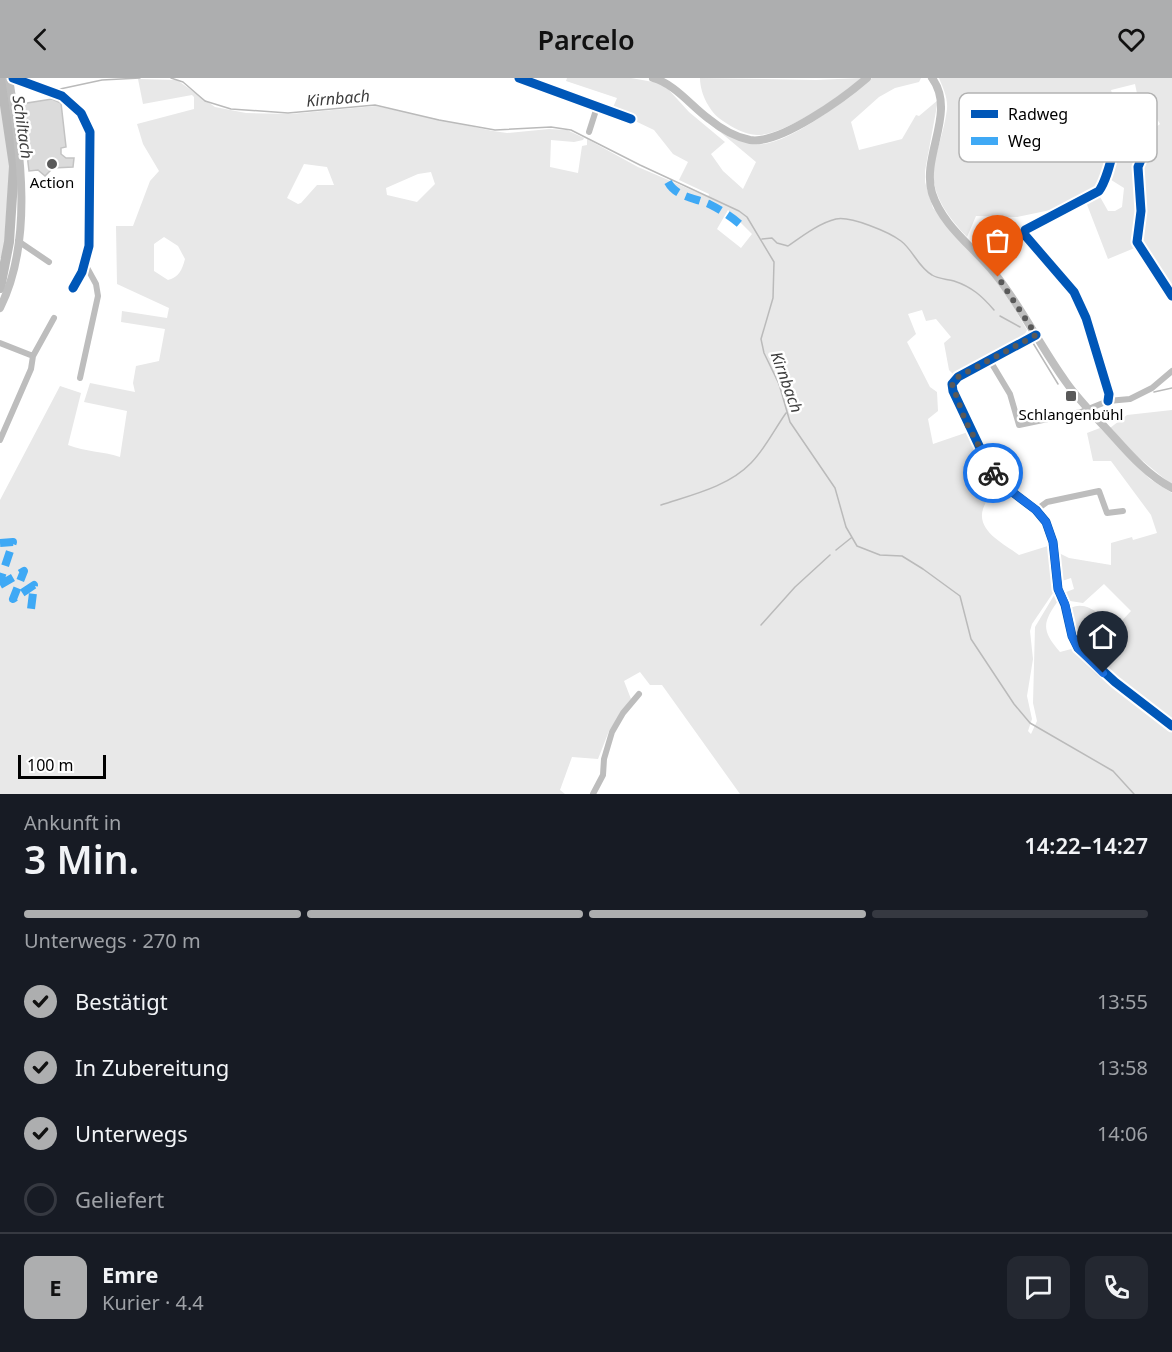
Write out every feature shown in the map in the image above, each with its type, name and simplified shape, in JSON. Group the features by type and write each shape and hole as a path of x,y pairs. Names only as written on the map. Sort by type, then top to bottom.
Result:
{"main road":[{"path":"0,308 14,273 18,241 21,173 11,78"},
{"path":"653,78 671,87 710,120 733,134 751,140 772,138 806,120 841,99 867,78"},
{"path":"932,78 937,84 941,100 940,117 930,160 929,179 932,195 949,224 998,277 1067,384 1134,459 1172,488"}],"street":[{"path":"11,78 62,96 74,105 90,132 90,234 85,264 73,288"},
{"path":"519,78 631,119"},
{"path":"589,132 597,107"},
{"path":"1108,401 1109,394 1086,318 1074,292 1024,234 1025,230 1041,219 1099,191 1111,162"},
{"path":"1140,162 1138,167 1141,211 1137,242 1172,296"},
{"path":"18,241 49,262"},
{"path":"80,378 98,296 96,285 85,264"},
{"path":"0,440 31,369 33,357 54,318"},
{"path":"1036,335 958,377 952,384 953,391 991,471 1011,491 1036,510 1051,532 1058,589 1065,604 1072,636 1078,648 1107,676 1172,726"},
{"path":"0,343 33,357"},
{"path":"989,359 1010,394 1019,425 1108,401 1130,399 1152,388 1172,371"},
{"path":"1036,510 1047,502 1099,491 1107,513 1123,511"},
{"path":"593,794 603,775 604,759 612,732 623,713 639,694"}],"shaded area":[{"path":"567,78 631,78 659,83 725,142 711,154 723,171 743,189 756,162 713,126 751,143 769,143 784,138 817,120 872,78 921,78 919,82 895,88 879,97 851,122 859,150 902,139 916,115 919,116 938,100 925,171 925,182 933,208 1000,284 1027,330 1006,348 953,374 949,370 944,343 951,337 936,319 926,321 922,310 908,314 916,334 907,342 930,387 937,392 938,411 928,419 933,444 968,432 987,471 998,484 983,509 982,517 988,530 1019,555 1051,545 1055,590 1032,624 1030,631 1033,659 1027,696 1032,719 1028,731 1031,734 1037,721 1033,703 1035,627 1056,592 1060,598 1050,613 1046,625 1049,637 1060,652 1075,648 1114,685 1172,727 1172,794 740,794 662,685 650,685 640,672 624,681 631,699 609,731 598,759 572,757 560,790 565,794 0,794 0,500 60,386 81,393 68,445 120,457 127,411 84,402 90,383 135,392 133,383 136,366 159,361 165,329 121,322 122,311 167,318 169,308 117,284 116,226 133,226 150,181 159,171 143,144 137,124 194,109 194,97 192,95 143,104 138,79 177,80 215,107 246,113 291,114 376,106 507,133 549,129 567,130 584,138 574,142 551,140 550,167 578,173 582,146 587,145 587,139 638,167 708,197 709,194 679,180 688,162 673,154 654,130 612,110 617,98 566,81","holes":["304,164 327,167 334,185 317,185 298,204 287,198","431,172 435,184 417,202 387,195 386,188 418,174","728,210 752,234 741,248 717,229","164,237 178,246 185,259 181,270 175,277 168,280 154,271 154,244"]},
{"path":"700,78 816,80 861,78 812,114 782,129 757,135 735,128 714,113 704,97"},
{"path":"939,78 1172,78 1172,292 1140,246 1139,174 1143,162 1157,162 1157,126 1160,124 1157,119 1157,93 1137,93 1135,84 1111,90 1112,93 959,93 959,162 1108,162 1100,188 1065,207 1017,217 976,216 967,237 940,202 934,181 933,170 947,109 946,97"},
{"path":"0,93 10,162 3,259 0,258"},
{"path":"1113,162 1139,162 1136,169 1139,209 1137,247 1108,259 1086,202 1099,195 1108,211 1115,211 1122,207 1124,188 1108,178"},
{"path":"1172,410 1172,485 1138,457 1110,428 1127,415"},
{"path":"1100,428 1150,479 1172,493 1172,724 1107,674 1079,643 1071,627 1069,609 1076,606 1094,610 1116,627 1131,611 1104,584 1083,603 1070,601 1061,594 1074,589 1071,578 1059,582 1057,552 1069,558 1111,565 1111,543 1157,533 1151,515 1111,461 1093,461 1087,433"}],"building":[{"path":"52,99 61,103 66,147 61,148 61,154 66,158 74,158 73,167 53,168 45,176 38,170 29,171 21,104"}],"waterway":[{"name":"Schiltach","path":"0,288 9,242 14,166 1,78"},
{"name":"Kirnbach","path":"60,89 102,80 140,78"},
{"name":"Kirnbach","path":"171,78 183,82 205,101 231,109 288,113 375,105 495,130 551,127 571,130 739,211 747,217 774,262 773,298 761,339 764,353 779,384 790,422 835,488 846,527 857,546 880,555 902,556 960,596 971,639 1014,704 1030,723 1113,771 1134,794"},
{"path":"762,239 772,238 777,243 788,246 830,221 843,219 860,222 895,237 909,249 927,272 966,286 981,296 994,310"},
{"path":"1000,316 1020,327"},
{"path":"1033,343 1058,384"},
{"path":"1154,392 1172,388"},
{"path":"661,505 709,489 742,471 761,452 786,413"},
{"path":"836,550 851,538"},
{"path":"761,625 795,587 830,555"}],"marked path":[{"path":"668,182 681,194 713,206 742,226"},
{"path":"0,543 13,542 0,581"},
{"path":"0,585 24,571 13,599 34,585 31,609"}],"cycle path":[{"path":"13,78 62,96 81,113 90,132 89,246 82,272 73,288"},
{"path":"519,78 631,119"},
{"path":"1108,401 1109,394 1086,318 1074,292 1024,234 1025,230 1099,191 1110,162"},
{"path":"1140,162 1138,167 1141,211 1137,242 1172,296"},
{"path":"1036,335 958,377 952,384 953,391 991,471 1011,491 1036,510 1046,522 1053,542 1058,589 1065,605 1072,636 1078,648 1115,682 1172,726"}],"way so far":[{"path":"993,473 965,420 952,384 958,377 1036,335 998,277"}],"place":[{"name":"Action","path":"52,164"},
{"name":"Schlangenbühl","path":"1071,396"}],"route":[{"path":"993,473 1011,491 1036,510 1046,522 1053,542 1058,589 1065,604 1072,636 1078,648 1103,673"}]}
